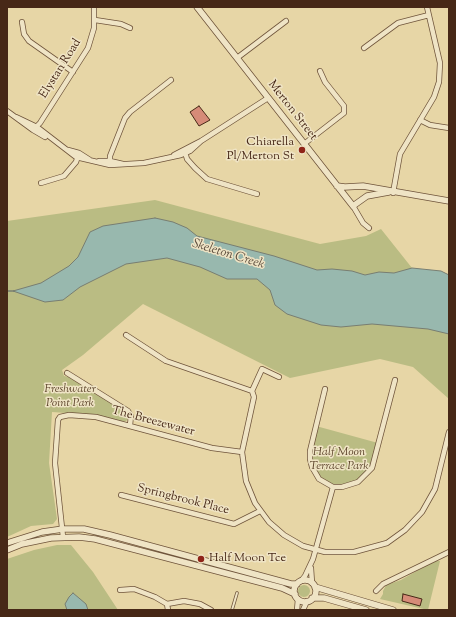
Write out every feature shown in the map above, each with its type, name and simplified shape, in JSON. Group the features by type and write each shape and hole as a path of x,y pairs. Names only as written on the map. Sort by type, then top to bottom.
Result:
{"street":[{"name":"Elystan Road","path":"35,128 88,48 95,20 94,7"},
{"name":"Merton Street","path":"197,7 353,206 363,223 369,228"},
{"path":"391,192 400,154 437,91 440,75 440,63 427,7"},
{"path":"364,48 398,23 429,16"},
{"path":"95,20 122,24 130,28"},
{"path":"237,58 286,21"},
{"path":"22,22 24,34 29,42 73,72"},
{"path":"304,144 344,113 344,106 325,82 320,71"},
{"path":"110,162 125,118 171,80"},
{"path":"7,111 78,156 90,160 124,164 144,163 186,152 268,98"},
{"path":"420,120 430,125 449,128"},
{"path":"186,152 192,163 201,174 211,181 257,194"},
{"path":"41,183 62,178 72,167 78,156"},
{"path":"337,186 363,186 449,201"},
{"path":"353,206 367,196 391,192"},
{"path":"126,335 166,361 252,391"},
{"path":"279,377 262,369 252,391 254,397 242,452 246,480 260,511 268,522 284,535 303,546 342,553 364,551 387,543 405,530 422,512 435,489 449,432"},
{"path":"67,373 128,411 132,416 130,425"},
{"path":"325,389 310,451 310,459 312,467 319,479 333,487 348,486 358,482 372,468 395,380"},
{"name":"The Breezewater","path":"63,537 55,463 58,420 66,415 96,417 212,448 242,452"},
{"path":"297,610 294,589 311,566 333,487"},
{"name":"Springbrook Place","path":"121,495 234,524 260,511"},
{"path":"7,543 42,532 63,529 84,530 110,535 291,584 307,580 313,585 393,610"},
{"path":"7,550 36,540 63,537 79,537 106,541 282,588 296,597 310,600 324,598 366,610"},
{"path":"376,591 383,584 449,552"},
{"path":"303,610 315,593 311,566"},
{"path":"120,590 134,589 155,597 167,604 184,601 200,604 211,610"},
{"path":"167,604 168,610"}],"lane":[{"path":"232,610 237,593"}],"green space":[{"name":"Freshwater Point Park","path":"155,200 320,244 366,236 381,229 412,268 427,304 449,313 449,399 413,367 380,359 290,378 143,304 83,355 62,370 64,376 69,377 128,413 129,418 126,421 121,422 96,415 52,412 49,463 57,519 53,524 31,526 7,537 7,221"},
{"name":"Half Moon Terrace Park","path":"316,426 378,443 372,468 364,478 342,487 325,483 315,473 310,451"},
{"path":"57,545 71,545 93,572 118,610 7,610 7,559 34,550"},
{"path":"434,561 440,561 428,610 380,599 386,585 401,580"},
{"path":"304,585 308,587 310,591 308,595 304,597 300,595 298,591 300,587"}],"water":[{"path":"155,218 173,222 187,228 197,236 274,256 317,270 332,269 352,271 365,275 379,272 394,273 412,268 441,271 449,275 449,334 428,329 372,324 341,327 321,325 287,314 275,305 270,290 257,279 227,279 200,267 167,258 126,264 80,287 63,300 45,302 13,291 41,283 69,266 78,257 90,232 103,226"},
{"path":"73,593 86,604 88,610 67,610 65,604"}],"building":[{"path":"199,106 210,120 199,126 190,112"},
{"path":"403,594 422,599 420,606 402,601"}],"waterway":[{"name":"Skeleton Creek","path":"7,291 14,291"}],"place":[{"name":"Chiarella Pl/Merton St","path":"302,150"},
{"name":"Half Moon Tce","path":"201,559"}]}
